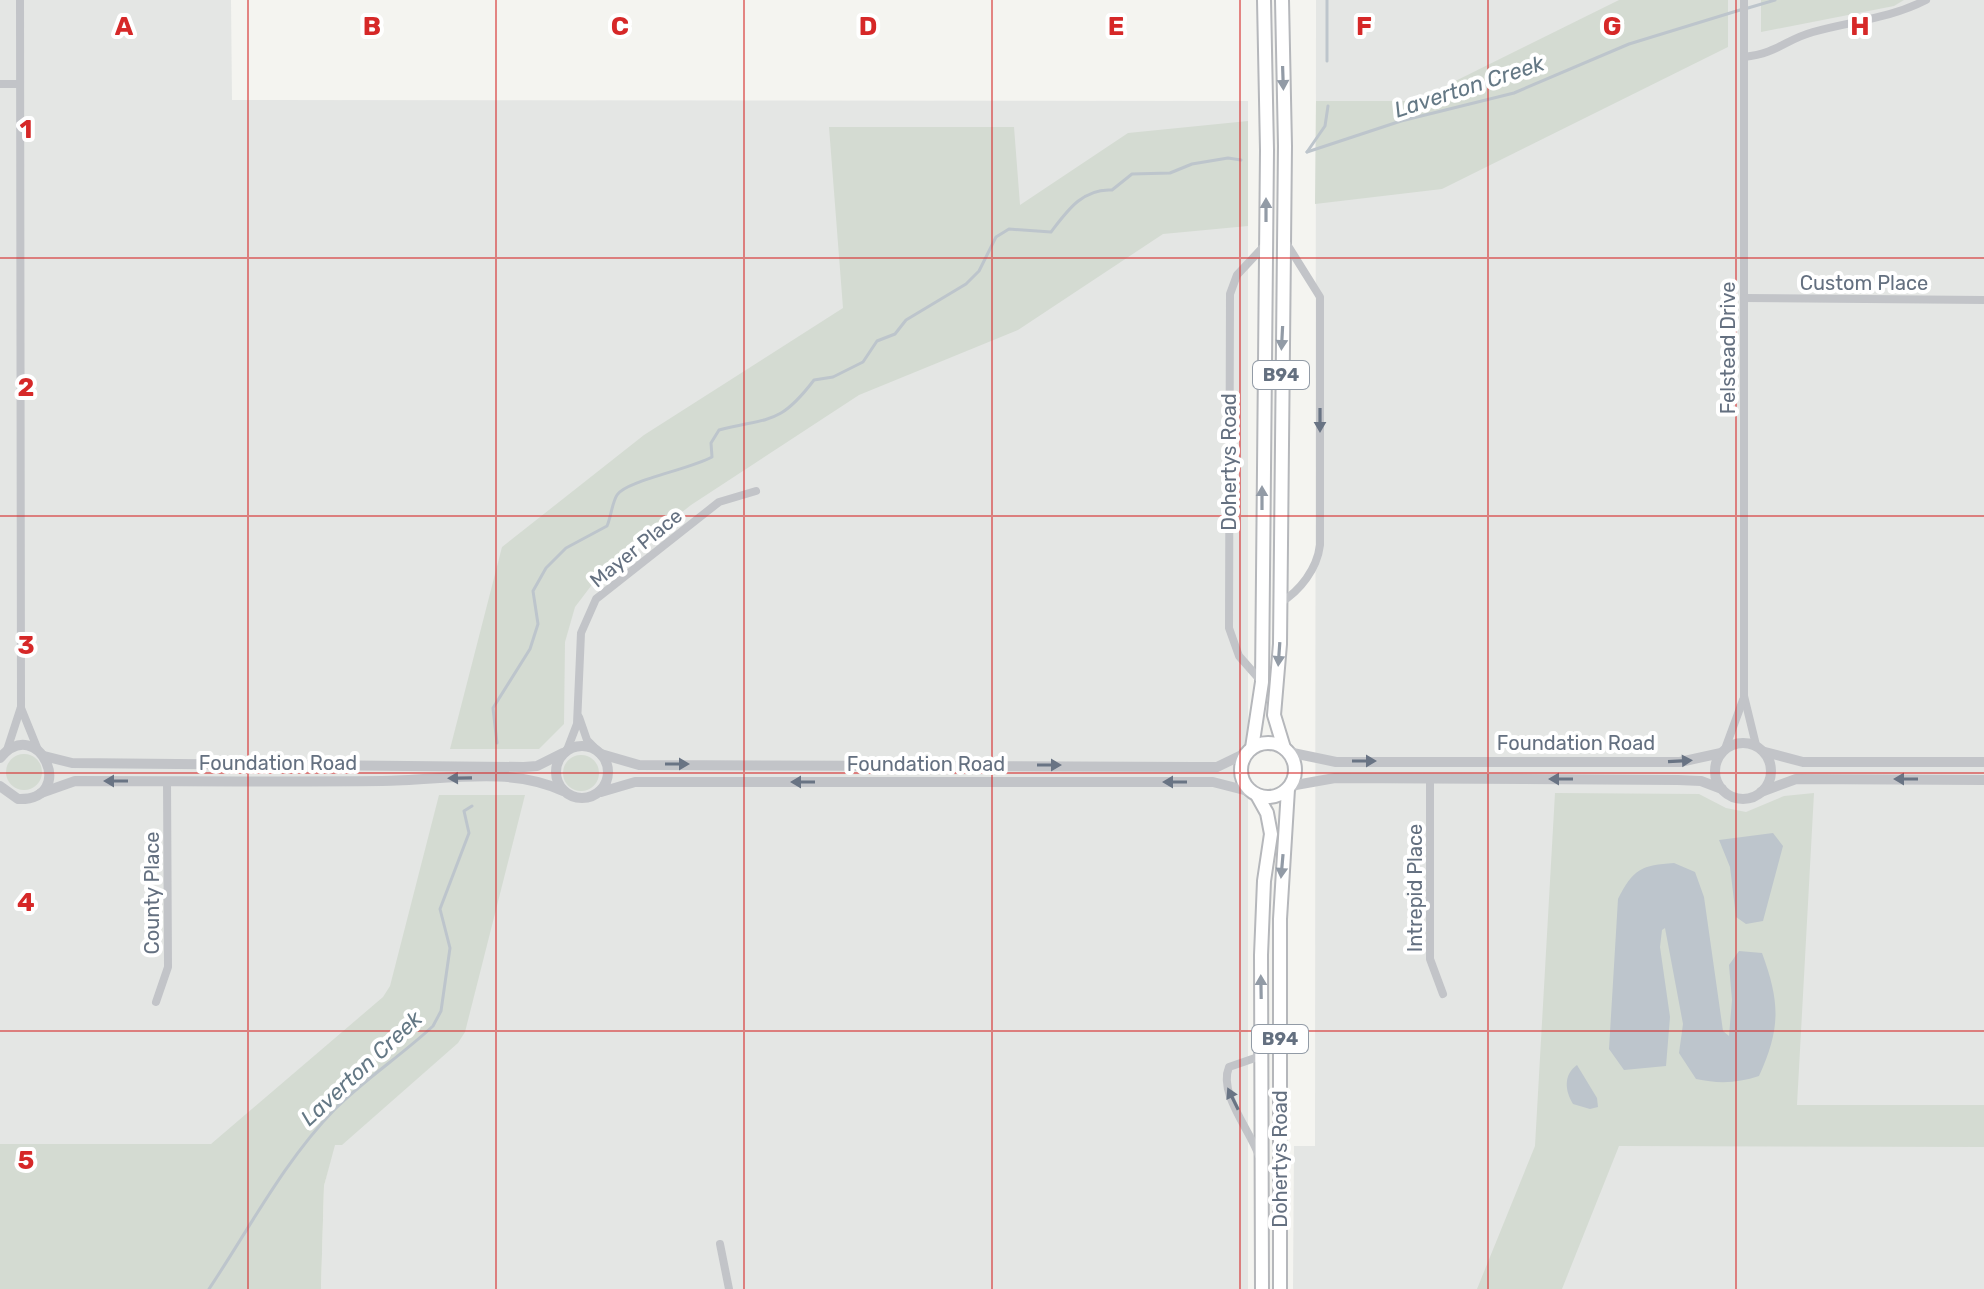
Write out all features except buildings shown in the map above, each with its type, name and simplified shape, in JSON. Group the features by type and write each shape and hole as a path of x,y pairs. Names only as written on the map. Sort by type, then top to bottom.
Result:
{"main road":[{"name":"Dohertys Road","path":"1250,750 1262,682 1262,357 1266,244 1264,0"},
{"name":"B94","path":"1282,0 1285,240 1280,603 1274,715 1295,771 1289,787"},
{"path":"1250,750 1268,743 1286,750"},
{"name":"B94","path":"1250,750 1241,773 1254,794"},
{"name":"Dohertys Road","path":"1280,1289 1280,885 1289,787"},
{"path":"1254,794 1273,797 1289,787"},
{"name":"Dohertys Road","path":"1254,794 1267,813 1271,834 1262,914 1262,1289"},
{"path":"1262,1256 1280,1256"}],"street":[{"path":"3,754 21,707 20,0"},
{"name":"Felstead Drive","path":"1744,0 1744,696 1760,749"},
{"path":"1744,57 1767,55 1808,33 1892,15 1926,0"},
{"path":"0,84 20,84"},
{"path":"1280,603 1294,593 1309,573 1319,556 1320,545 1320,297 1285,240"},
{"name":"Dohertys Road","path":"1262,682 1239,656 1229,628 1230,294 1237,275 1266,244"},
{"name":"Custom Place","path":"1744,298 1984,300"},
{"name":"Mayer Place","path":"565,752 578,712 579,645 586,614 596,599 719,502 756,491"},
{"name":"Felstead Drive","path":"1723,751 1744,696"},
{"path":"1,789 18,799 41,793 50,771 21,707"},
{"name":"Mayer Place","path":"578,712 587,740 600,753"},
{"path":"1984,762 1803,762 1740,743 1723,751 1715,771 1722,789 1745,799 1796,779 1984,780"},
{"name":"Foundation Road","path":"3,754 22,745 72,763 524,767 537,766 565,752"},
{"path":"583,746 600,753 608,777 601,792 586,799 563,791 556,768 565,752 583,746"},
{"path":"1760,749 1771,777 1761,792"},
{"name":"Foundation Road","path":"600,753 639,765 1217,767 1250,750"},
{"name":"Foundation Road","path":"1286,750 1336,762 1680,762 1723,751"},
{"path":"1606,761 1606,779"},
{"name":"Foundation Road","path":"41,793 75,781 524,778 563,791"},
{"name":"Foundation Road","path":"1289,787 1335,778 1606,779 1701,781 1722,789"},
{"name":"Intrepid Place","path":"1430,779 1430,959 1443,994"},
{"name":"County Place","path":"156,1002 168,967 167,781"},
{"name":"Foundation Road","path":"601,792 635,782 1213,782 1254,794"},
{"name":"Dohertys Road","path":"1262,1050 1255,1058 1229,1067 1227,1078 1229,1098 1240,1114 1262,1164"},
{"path":"720,1244 729,1289"}],"shaded area":[{"path":"0,0 231,0 232,100 1248,101 1248,1289 321,1289 324,1186 334,1145 0,1144"},
{"path":"1316,0 1984,0 1984,1289 1293,1289 1294,1146 1315,1146"},
{"path":"1619,0 1728,0 1728,47 1442,189 1315,204 1316,101 1415,101"},
{"path":"1761,0 1904,0 1894,6 1761,32"},
{"path":"1248,121 1248,226 1163,234 1018,330 859,395 691,505 594,582 575,607 565,642 564,724 539,749 450,749 502,547 644,435 843,308 829,127 1014,127 1020,205 1128,133"},
{"path":"24,754 37,759 42,772 37,785 24,790 11,785 6,772 11,759"},
{"path":"581,755 594,760 599,773 594,786 581,791 568,786 563,773 568,760"},
{"path":"1555,793 1699,794 1726,808 1746,812 1784,796 1814,793 1797,1105 1984,1105 1984,1147 1619,1146 1562,1289 1477,1289 1535,1146"},
{"path":"439,795 525,795 465,1032 458,1043 342,1145 335,1145 324,1186 321,1289 0,1289 0,1144 211,1144 383,997 390,986"},
{"path":"1773,833 1783,846 1763,921 1746,924 1736,917 1730,867 1719,840"},
{"path":"1674,863 1695,872 1704,897 1723,1031 1729,1036 1732,1000 1729,965 1739,951 1762,953 1772,986 1776,1015 1771,1043 1759,1076 1728,1082 1696,1079 1679,1053 1683,1024 1665,928 1660,947 1670,1017 1666,1066 1624,1070 1609,1049 1618,899 1640,870"},
{"path":"1577,1065 1597,1098 1598,1107 1590,1109 1573,1104 1570,1099 1567,1078"}],"waterway":[{"path":"1327,0 1327,61"},
{"name":"Laverton Creek","path":"1748,8 1775,0"},
{"name":"Laverton Creek","path":"1307,152 1401,121 1514,93 1629,44 1740,10"},
{"path":"1307,152 1325,126 1328,106"},
{"name":"Laverton Creek","path":"497,743 493,708 530,649 538,624 533,591 546,568 566,548 607,526 615,498 623,490 712,457 711,443 719,430 762,421 782,413 814,380 833,377 863,362 877,341 895,334 906,320 966,284 979,271 996,237 1009,229 1051,232 1077,202 1092,193 1112,190 1132,174 1170,173 1192,164 1228,158 1241,160"},
{"name":"Laverton Creek","path":"209,1289 284,1173 317,1129 347,1098 433,1026 441,1011 450,948 440,909 469,833 464,811 472,806"}]}
